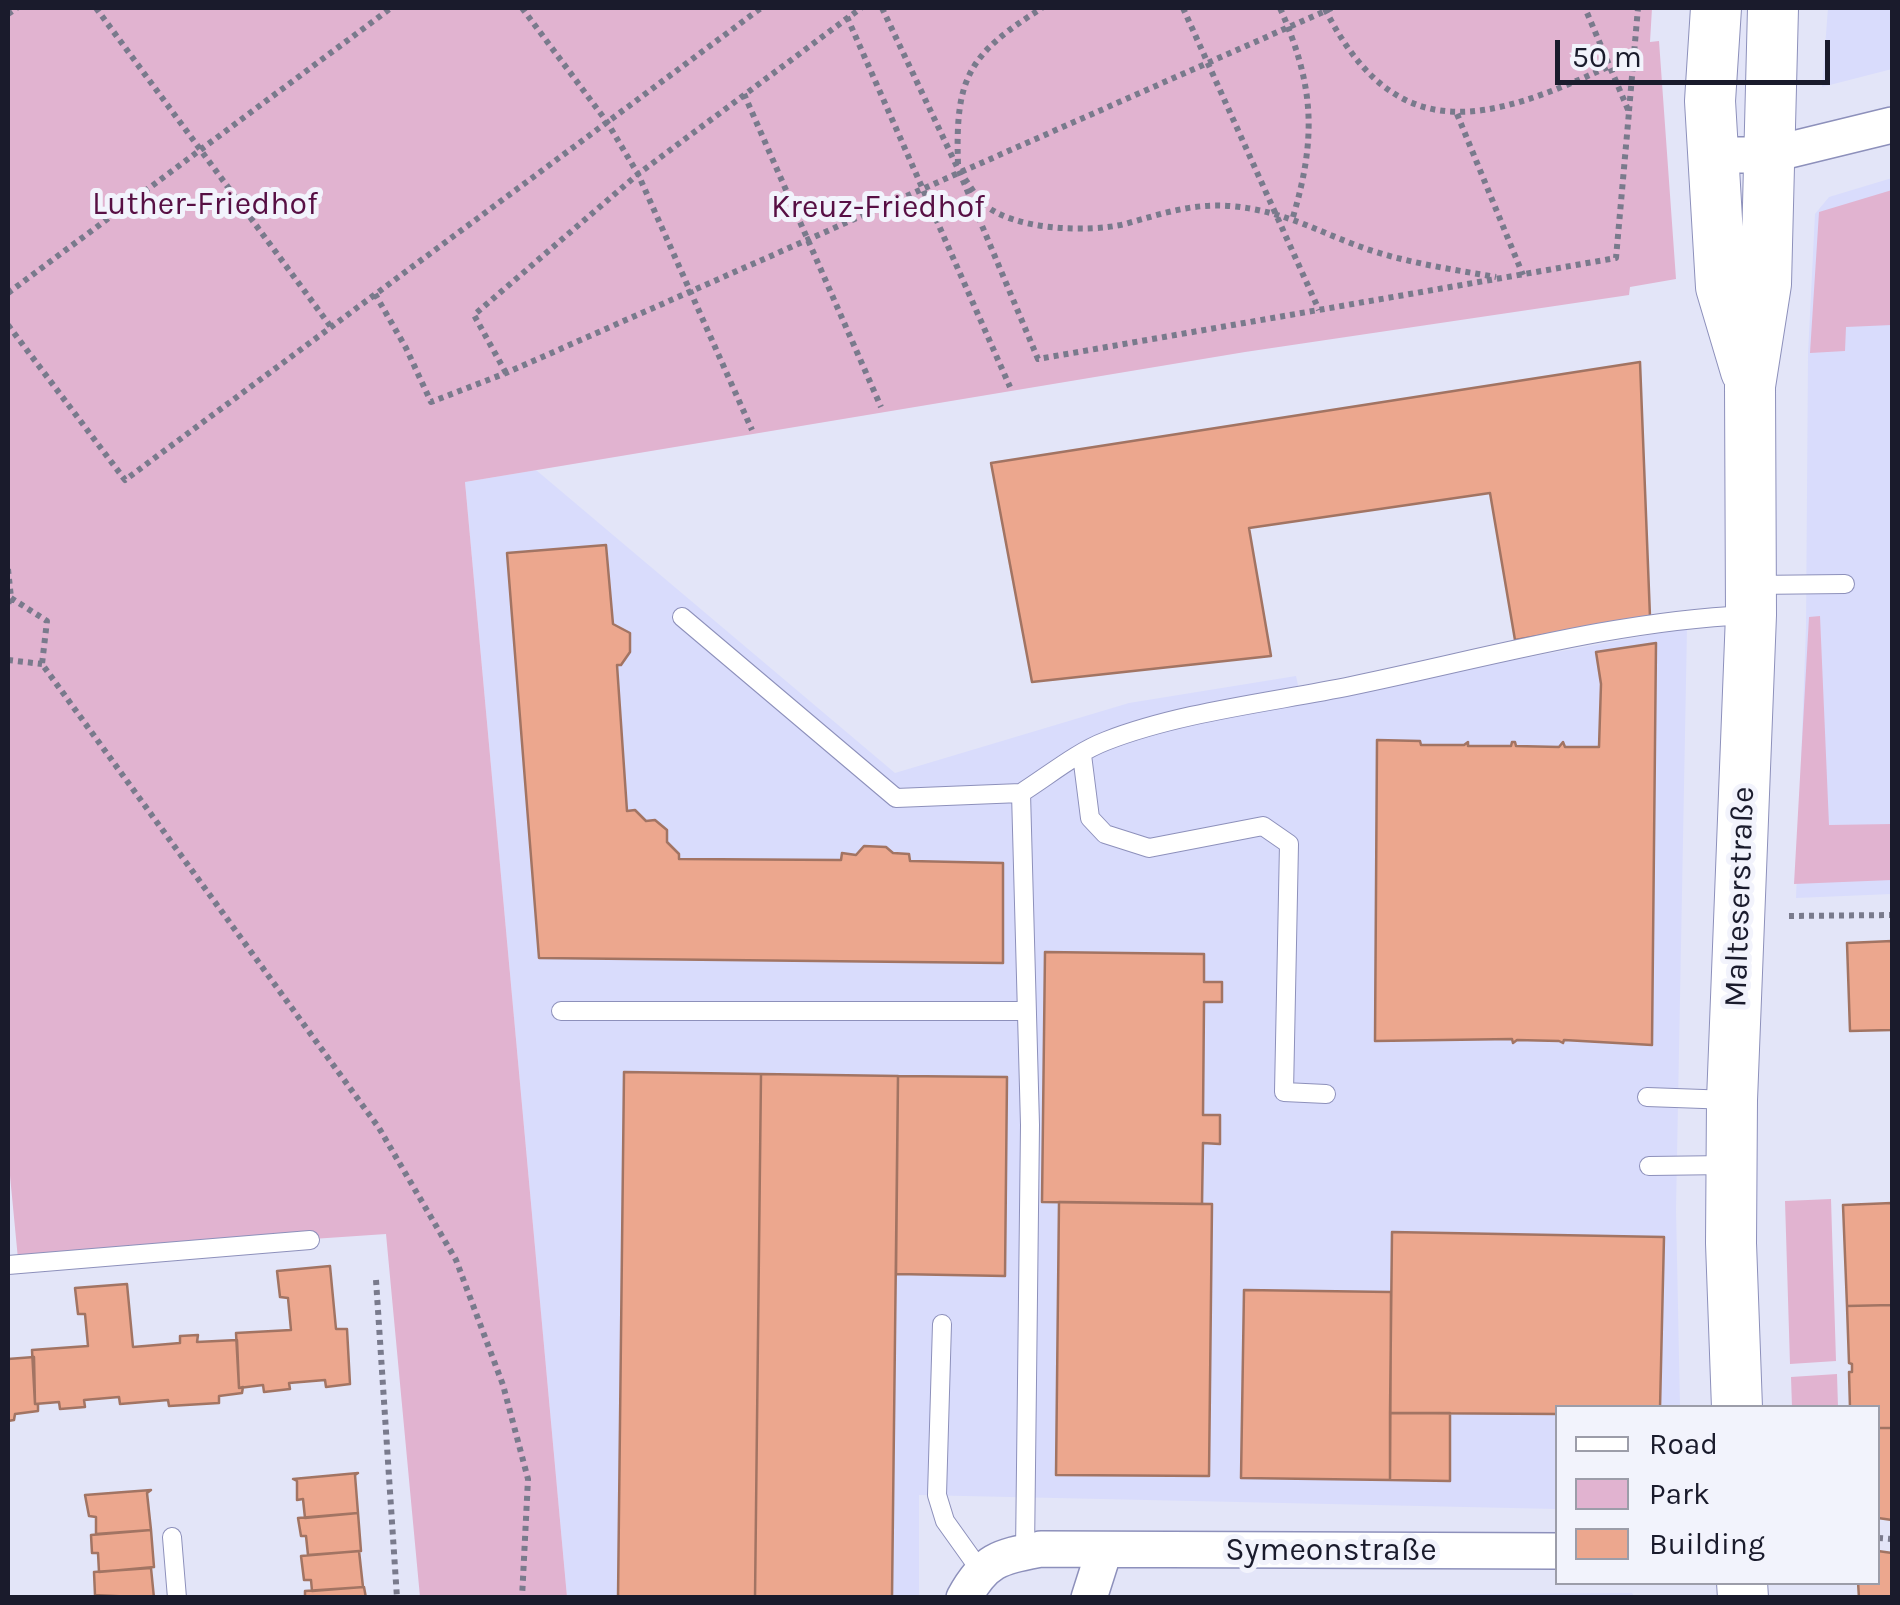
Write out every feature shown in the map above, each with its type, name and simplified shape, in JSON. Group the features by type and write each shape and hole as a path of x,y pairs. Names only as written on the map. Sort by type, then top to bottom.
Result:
{"main road":[{"name":"Malteserstraße","path":"1716,8 1710,101 1721,287 1750,386"},
{"name":"Malteserstraße","path":"1736,1405 1731,1165 1752,600 1750,386 1766,284 1773,8"}],"street":[{"path":"1713,155 1768,155 1892,125"},
{"name":"Symeonstraße","path":"972,1584 1004,1556 1041,1549 1555,1552"},
{"path":"1089,1598 1104,1551"}],"lane":[{"path":"682,618 896,798 1022,793 1104,742 1210,712 1348,687 1610,630 1703,617 1752,600 1844,584"},
{"path":"1082,755 1090,818 1105,834 1148,848 1263,826 1288,844 1284,1092 1326,1094"},
{"path":"1022,793 1030,1124 1025,1552"},
{"path":"561,1010 1027,1011"},
{"path":"1647,1097 1732,1100"},
{"path":"1649,1166 1731,1165"},
{"path":"8,1265 310,1240"},
{"path":"942,1324 937,1495 972,1584"},
{"path":"172,1536 177,1598"}],"path":[{"path":"8,14 17,8"},
{"path":"96,8 330,327"},
{"path":"8,294 391,8"},
{"path":"522,8 608,122 638,174 752,430"},
{"path":"8,324 125,480 761,8"},
{"path":"506,373 474,315 638,174 860,8"},
{"path":"882,8 958,171 1038,359 1616,258 1638,8"},
{"path":"1042,8 1005,30 982,53 964,82 956,122 958,171 984,205 1012,220 1043,226 1120,225 1192,206 1275,212 1374,252 1502,278"},
{"path":"1183,8 1319,310"},
{"path":"1280,8 1300,54 1308,90 1306,172 1293,217"},
{"path":"375,294 431,402 506,373 1327,8 1343,44 1362,70 1404,100 1434,110 1458,114 1550,94 1610,66"},
{"path":"1584,8 1630,112"},
{"path":"847,18 1010,387"},
{"path":"744,94 881,407"},
{"path":"1458,114 1522,275"},
{"path":"8,570 9,601 47,621 42,664 380,1128 456,1260 503,1385 528,1479 522,1598"},
{"path":"8,660 42,664"},
{"path":"1789,916 1892,915"},
{"path":"376,1280 396,1598"}],"shaded area":[{"path":"1828,8 1892,8 1892,69 1822,87"},
{"path":"1892,178 1892,894 1796,898 1806,628 1808,354 1815,214 1829,197"},
{"path":"536,470 895,773 1129,703 1296,676 1301,699 1687,628 1676,1209 1680,1405 1555,1405 1555,1509 919,1495 919,1597 567,1597 465,482"},
{"path":"1632,1593 1635,1597 1193,1597 1195,1596"}],"green space":[{"path":"8,8 1652,8 1650,42 1659,41 1676,279 1630,287 1629,295 1245,352 465,482 567,1597 420,1597 386,1234 18,1259 8,1155"},
{"path":"1892,190 1892,325 1846,327 1845,351 1810,353 1819,212"},
{"path":"1820,616 1829,825 1892,824 1892,880 1794,884 1809,617"},
{"path":"1831,1199 1836,1361 1790,1364 1785,1201"},
{"path":"1837,1374 1838,1405 1792,1405 1791,1377"}],"building":[{"path":"1640,362 1650,617 1515,640 1490,493 1249,528 1271,656 1032,682 991,463"},
{"path":"606,545 613,624 630,633 630,652 617,665 627,811 635,810 646,821 655,820 667,830 667,842 679,859 841,860 842,853 856,855 864,846 909,854 910,861 1003,863 1003,963 539,958 507,553"},
{"path":"1656,643 1652,1045 1564,1040 1513,1043 1512,1039 1375,1041 1377,740 1420,741 1421,745 1468,742 1468,746 1511,746 1515,742 1516,746 1559,747 1563,742 1565,747 1599,747 1601,684 1596,652"},
{"path":"1892,941 1892,1030 1850,1031 1847,943"},
{"path":"1045,952 1204,954 1204,982 1222,982 1222,1002 1204,1002 1203,1115 1220,1115 1220,1144 1203,1143 1202,1204 1042,1202"},
{"path":"624,1072 761,1074 755,1598 618,1598"},
{"path":"761,1074 898,1076 892,1598 755,1598"},
{"path":"898,1076 1007,1077 1005,1276 896,1274"},
{"path":"1059,1202 1212,1204 1209,1476 1056,1475"},
{"path":"1892,1203 1892,1305 1847,1306 1843,1205"},
{"path":"1392,1232 1664,1237 1660,1405 1555,1405 1555,1414 1390,1413"},
{"path":"330,1266 336,1329 347,1329 350,1384 326,1387 325,1380 289,1383 290,1389 264,1392 263,1385 239,1388 236,1333 291,1330 288,1298 280,1297 277,1271"},
{"path":"127,1284 133,1347 180,1343 180,1336 198,1335 197,1342 237,1340 242,1393 219,1396 219,1403 169,1406 168,1400 120,1404 119,1397 84,1400 85,1407 60,1409 59,1402 35,1404 32,1350 88,1346 85,1314 78,1314 75,1288"},
{"path":"1244,1290 1391,1292 1390,1480 1241,1478"},
{"path":"1892,1305 1892,1428 1880,1428 1880,1405 1850,1405 1852,1364 1847,1306"},
{"path":"34,1357 38,1411 15,1414 14,1420 8,1421 8,1359"},
{"path":"1390,1413 1450,1413 1450,1481 1390,1480"},
{"path":"1880,1428 1892,1428 1892,1520 1880,1518"},
{"path":"358,1473 358,1513 305,1518 303,1499 297,1500 297,1481 293,1479"},
{"path":"151,1490 147,1493 151,1530 96,1534 96,1517 89,1516 85,1495"},
{"path":"358,1513 361,1551 308,1555 306,1536 301,1536 298,1518"},
{"path":"151,1530 154,1567 99,1572 98,1553 92,1553 91,1535"},
{"path":"359,1551 363,1587 312,1591 311,1580 304,1580 301,1556"},
{"path":"1880,1551 1892,1553 1892,1598 1859,1598 1858,1585 1880,1585"},
{"path":"151,1568 154,1598 95,1595 94,1572"},
{"path":"364,1587 366,1598 305,1598 305,1591"}],"park label":[{"name":"Luther-Friedhof","path":"205,205"},
{"name":"Kreuz-Friedhof","path":"878,208"}]}
